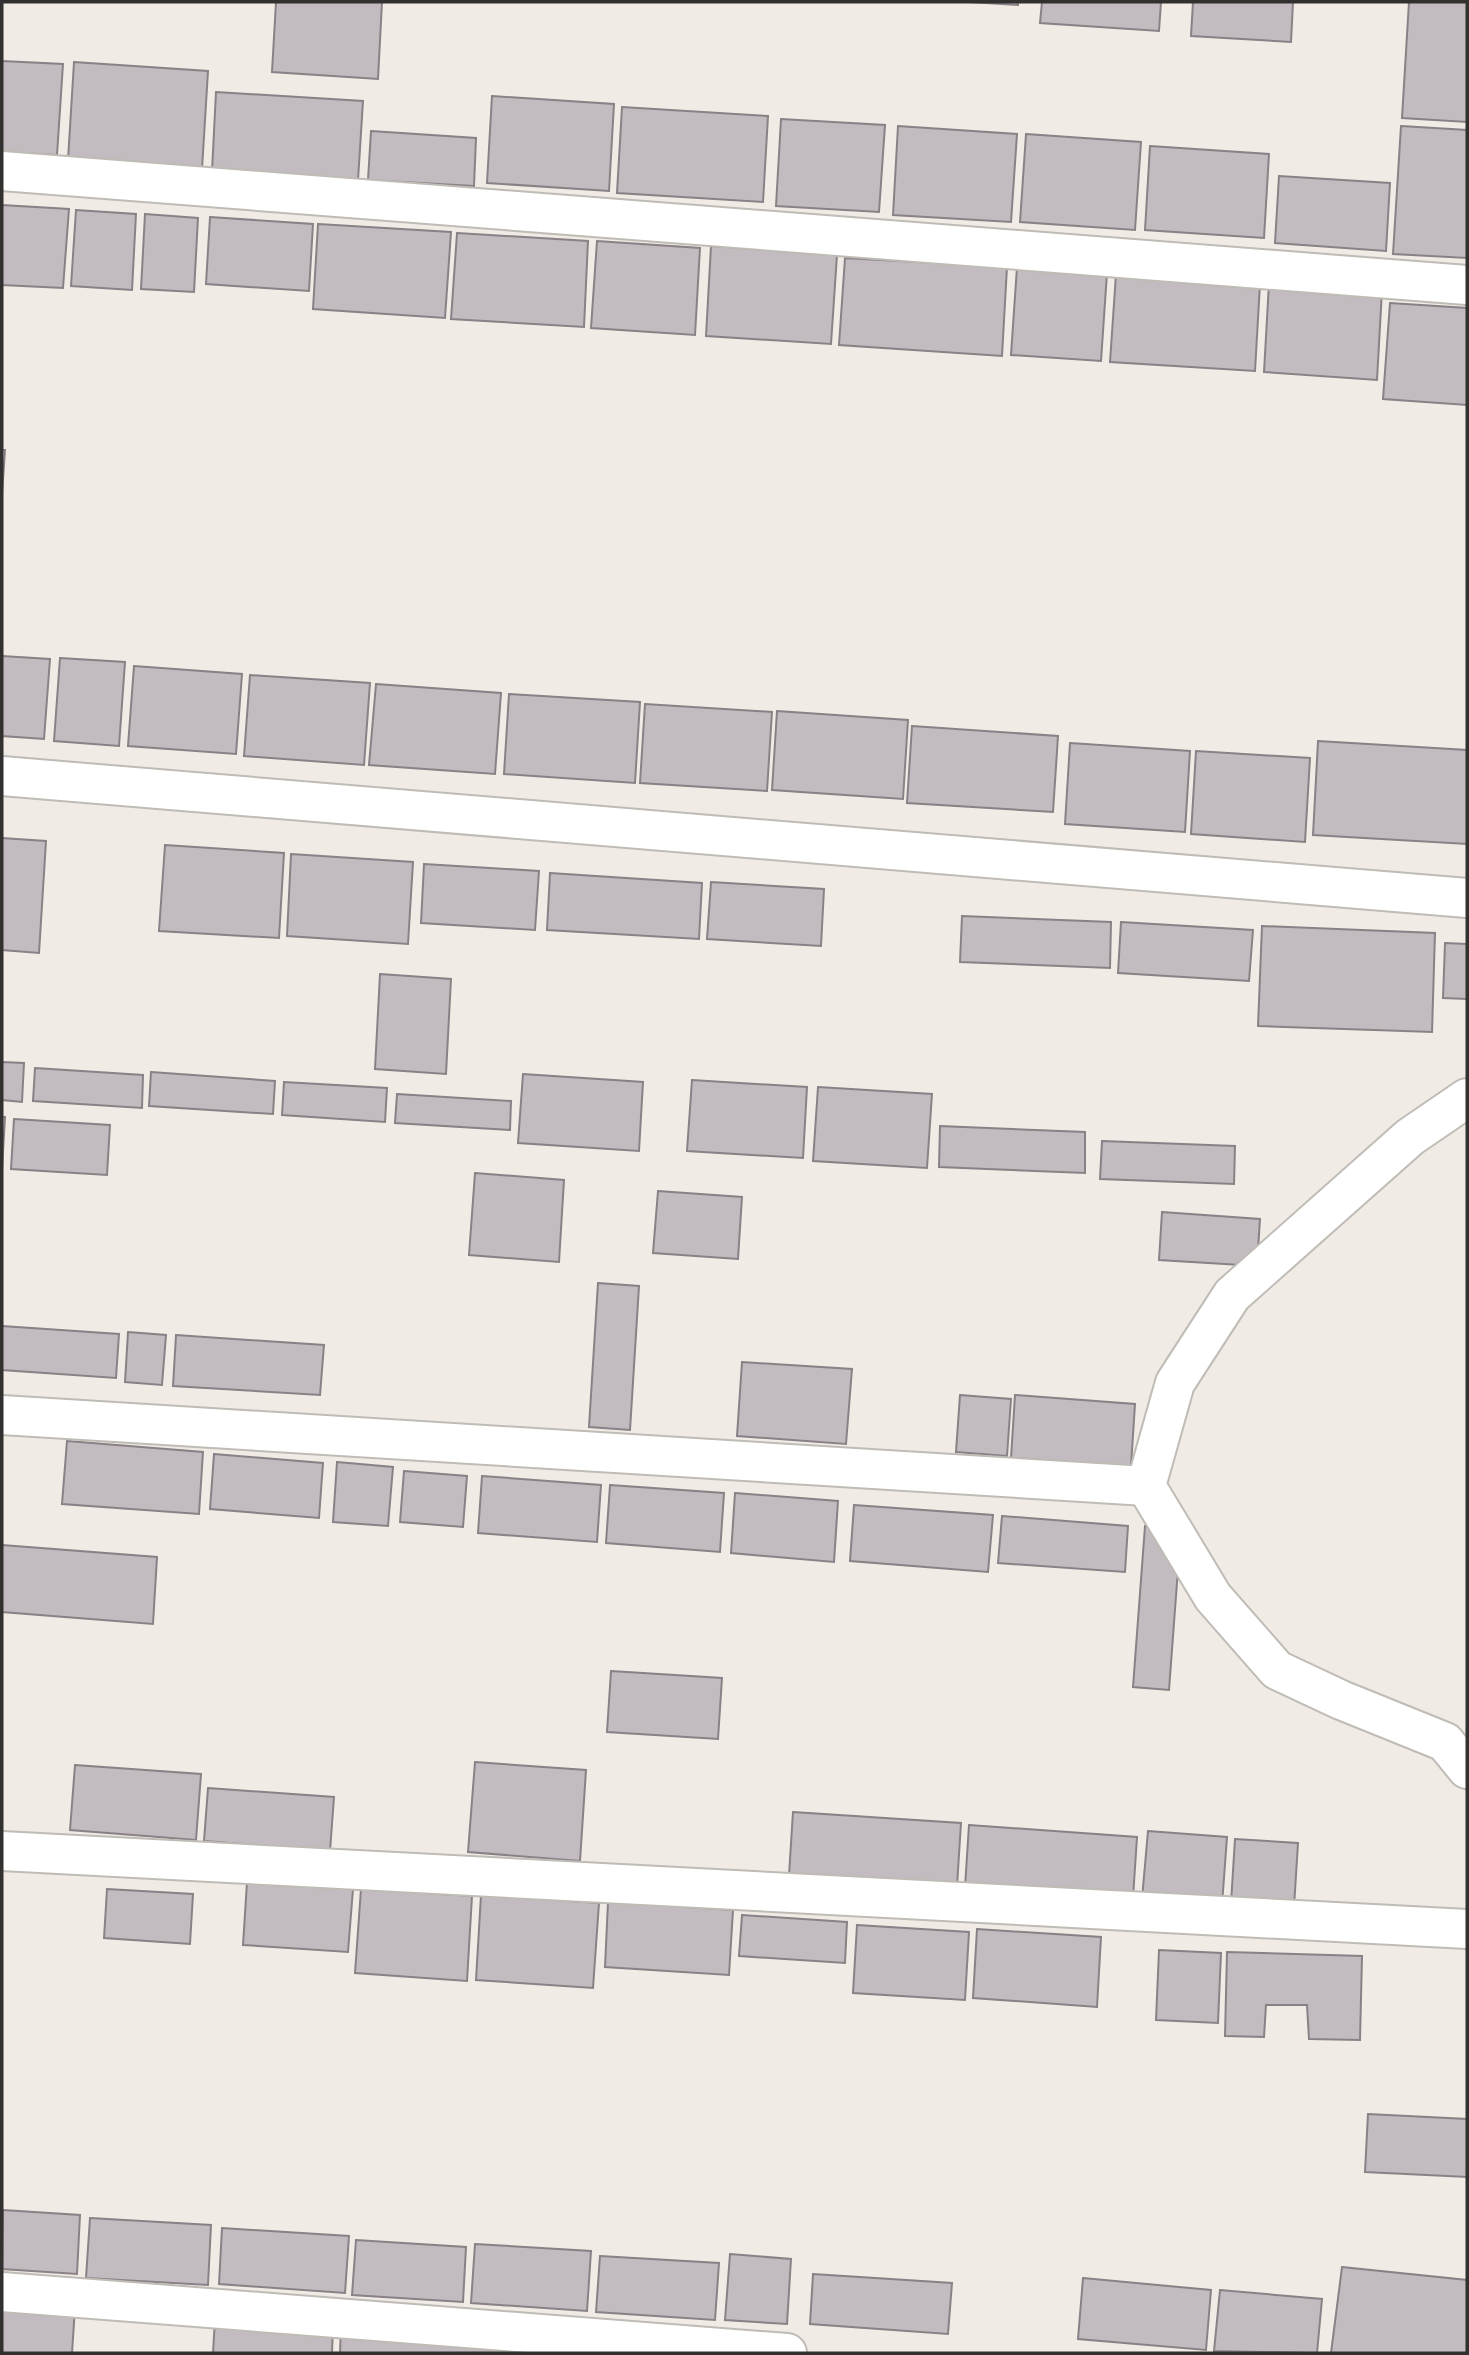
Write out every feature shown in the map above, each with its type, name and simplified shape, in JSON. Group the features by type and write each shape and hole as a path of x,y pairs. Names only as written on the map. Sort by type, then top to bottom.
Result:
{"street":[{"path":"2,171 1467,285"},
{"path":"2,776 1467,898"},
{"path":"1467,1098 1410,1137 1232,1296 1175,1383 1146,1486 1213,1597 1277,1670 1340,1700 1445,1742 1467,1769"},
{"path":"2,1415 1146,1486"},
{"path":"2,1851 1467,1930"},
{"path":"2,2292 788,2353"}],"building":[{"path":"276,2 382,2 378,79 272,72"},
{"path":"969,2 1018,2 1018,5"},
{"path":"1042,2 1161,2 1159,31 1040,23"},
{"path":"1193,2 1293,2 1291,42 1191,36"},
{"path":"1409,2 1467,2 1467,122 1402,118"},
{"path":"2,61 63,64 57,155 2,152"},
{"path":"74,62 208,71 202,169 68,160"},
{"path":"216,92 363,101 358,180 212,171"},
{"path":"492,96 614,104 609,191 487,183"},
{"path":"622,107 768,116 763,202 617,193"},
{"path":"781,119 885,125 879,212 776,206"},
{"path":"898,126 1017,134 1011,222 893,215"},
{"path":"1401,126 1467,130 1467,258 1393,254"},
{"path":"371,131 476,138 474,186 368,180"},
{"path":"1026,134 1141,142 1135,230 1020,222"},
{"path":"1150,146 1269,154 1264,238 1145,230"},
{"path":"1279,176 1390,183 1386,251 1275,243"},
{"path":"2,205 69,209 63,288 2,285"},
{"path":"76,210 136,214 132,290 71,286"},
{"path":"145,214 198,218 194,292 141,289"},
{"path":"210,217 313,224 309,291 206,284"},
{"path":"318,224 451,232 445,318 313,309"},
{"path":"457,233 588,241 584,327 451,319"},
{"path":"597,241 700,248 695,335 591,328"},
{"path":"711,246 837,255 831,344 706,336"},
{"path":"845,258 1007,267 1002,356 839,345"},
{"path":"1017,267 1107,273 1101,361 1011,355"},
{"path":"1116,274 1260,284 1255,371 1110,362"},
{"path":"1269,283 1382,290 1377,380 1264,372"},
{"path":"1390,303 1467,308 1467,405 1383,399"},
{"path":"2,450 5,450 2,495"},
{"path":"2,656 50,659 44,739 2,736"},
{"path":"60,658 125,662 119,746 54,741"},
{"path":"134,666 242,674 236,754 128,746"},
{"path":"250,675 370,683 364,765 244,756"},
{"path":"376,684 501,693 495,774 369,765"},
{"path":"509,694 640,702 635,783 504,774"},
{"path":"645,704 772,712 767,791 640,783"},
{"path":"777,711 908,720 903,799 772,790"},
{"path":"912,726 1058,736 1053,812 907,803"},
{"path":"1318,741 1467,750 1467,844 1313,835"},
{"path":"1070,743 1190,751 1185,832 1065,824"},
{"path":"1196,751 1310,758 1305,842 1191,834"},
{"path":"2,838 46,841 39,953 2,950"},
{"path":"165,845 284,853 279,938 159,931"},
{"path":"291,854 413,862 408,944 287,936"},
{"path":"424,864 539,871 535,930 421,923"},
{"path":"550,873 702,883 699,939 547,930"},
{"path":"711,882 824,889 821,946 707,939"},
{"path":"962,916 1111,922 1110,968 960,962"},
{"path":"1121,922 1253,930 1249,981 1118,973"},
{"path":"1262,926 1435,933 1432,1032 1258,1026"},
{"path":"1445,943 1467,944 1467,999 1443,998"},
{"path":"380,974 451,979 446,1074 375,1069"},
{"path":"2,1062 24,1063 22,1102 2,1100"},
{"path":"35,1068 143,1075 142,1108 33,1101"},
{"path":"151,1072 275,1081 273,1114 149,1106"},
{"path":"523,1074 643,1082 639,1151 518,1143"},
{"path":"692,1080 807,1087 803,1158 687,1151"},
{"path":"284,1082 387,1088 385,1122 282,1115"},
{"path":"818,1087 932,1094 927,1168 813,1161"},
{"path":"397,1094 511,1101 510,1130 395,1123"},
{"path":"2,1117 5,1117 2,1169"},
{"path":"14,1119 110,1125 107,1175 11,1169"},
{"path":"940,1126 1085,1132 1085,1173 939,1167"},
{"path":"1102,1141 1235,1146 1234,1184 1100,1179"},
{"path":"475,1173 564,1180 559,1262 469,1255"},
{"path":"658,1191 742,1197 738,1259 653,1253"},
{"path":"1162,1212 1260,1219 1257,1266 1159,1260"},
{"path":"598,1283 639,1286 630,1430 589,1427"},
{"path":"2,1326 119,1334 116,1378 2,1370"},
{"path":"128,1332 166,1335 162,1385 125,1382"},
{"path":"176,1335 324,1345 320,1395 173,1386"},
{"path":"742,1362 852,1369 846,1444 737,1436"},
{"path":"960,1395 1011,1399 1007,1456 956,1452"},
{"path":"1015,1395 1135,1404 1131,1466 1011,1458"},
{"path":"67,1441 203,1452 199,1514 62,1504"},
{"path":"214,1454 323,1463 319,1518 210,1509"},
{"path":"337,1462 393,1467 388,1526 333,1522"},
{"path":"404,1471 467,1476 463,1527 400,1522"},
{"path":"482,1476 601,1485 597,1542 478,1533"},
{"path":"610,1485 724,1493 720,1552 606,1543"},
{"path":"735,1493 838,1501 834,1562 731,1553"},
{"path":"854,1505 993,1515 988,1572 850,1561"},
{"path":"1002,1516 1128,1526 1125,1572 998,1563"},
{"path":"1145,1526 1181,1529 1169,1690 1133,1687"},
{"path":"2,1545 157,1557 153,1624 2,1612"},
{"path":"611,1671 722,1678 718,1739 607,1732"},
{"path":"475,1762 586,1770 580,1861 468,1852"},
{"path":"75,1765 201,1774 196,1840 70,1830"},
{"path":"208,1788 334,1797 330,1851 204,1841"},
{"path":"793,1812 961,1823 957,1886 789,1875"},
{"path":"969,1825 1137,1837 1133,1898 965,1887"},
{"path":"1148,1831 1227,1837 1222,1905 1142,1899"},
{"path":"1235,1839 1298,1843 1294,1907 1231,1903"},
{"path":"247,1882 353,1889 348,1952 243,1945"},
{"path":"107,1889 193,1894 190,1944 104,1938"},
{"path":"361,1889 472,1896 467,1981 355,1973"},
{"path":"481,1895 599,1903 593,1988 476,1980"},
{"path":"608,1902 733,1910 729,1975 605,1967"},
{"path":"742,1915 847,1922 845,1963 739,1956"},
{"path":"857,1925 969,1932 965,2000 853,1993"},
{"path":"977,1929 1101,1937 1097,2007 973,1998"},
{"path":"1159,1950 1221,1953 1218,2023 1156,2020"},
{"path":"1227,1952 1362,1956 1360,2040 1309,2039 1307,2005 1266,2005 1264,2037 1225,2036"},
{"path":"1368,2114 1467,2119 1467,2177 1365,2172"},
{"path":"3,2210 80,2215 77,2274 2,2269"},
{"path":"90,2218 211,2225 208,2285 86,2278"},
{"path":"222,2228 349,2236 345,2293 219,2284"},
{"path":"356,2240 466,2247 463,2302 352,2295"},
{"path":"475,2244 591,2251 587,2311 471,2303"},
{"path":"730,2254 791,2259 787,2324 725,2320"},
{"path":"600,2256 719,2263 715,2320 596,2312"},
{"path":"1342,2267 1467,2280 1467,2353 1331,2353"},
{"path":"813,2274 952,2283 948,2334 810,2324"},
{"path":"1083,2278 1211,2290 1206,2350 1078,2339"},
{"path":"1220,2290 1322,2299 1317,2353 1214,2351"},
{"path":"2,2304 75,2308 72,2353 2,2353"},
{"path":"215,2319 333,2327 332,2353 213,2353"},
{"path":"341,2327 661,2353 340,2353"}]}
